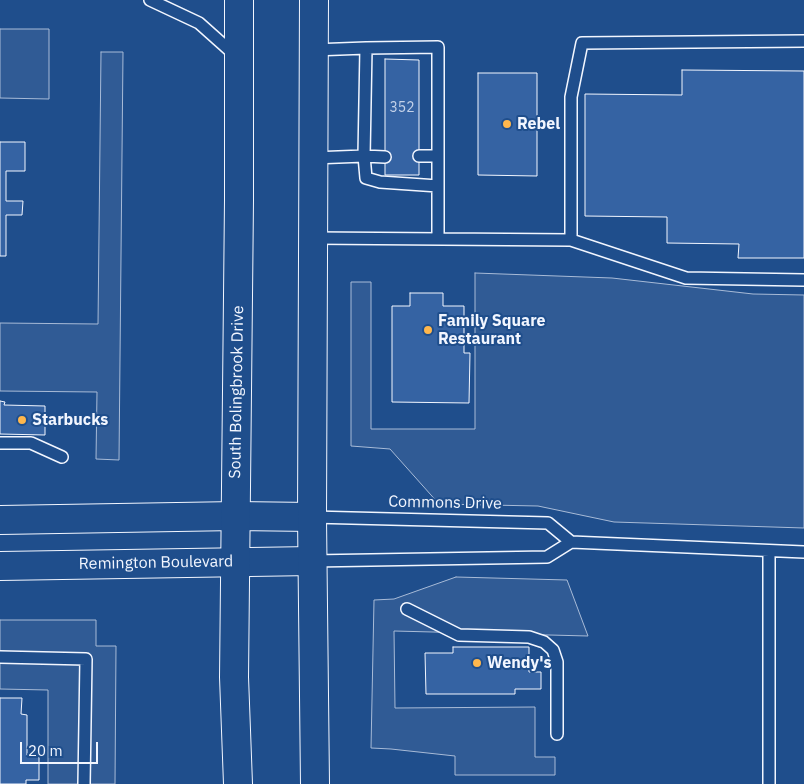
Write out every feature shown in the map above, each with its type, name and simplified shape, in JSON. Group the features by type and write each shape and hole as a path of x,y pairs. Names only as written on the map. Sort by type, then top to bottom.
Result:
{"main road":[{"name":"South Bolingbrook Drive","path":"238,0 234,677 238,784"},
{"path":"314,0 312,561 315,784"},
{"path":"0,520 312,516"},
{"name":"Remington Boulevard","path":"0,566 312,561"}],"lane":[{"path":"150,0 199,23 239,58"},
{"path":"572,240 571,97 582,43 804,41"},
{"path":"314,50 438,47 438,238"},
{"path":"366,48 364,156 366,178 380,182 438,186"},
{"path":"419,156 438,156"},
{"path":"313,158 385,157"},
{"path":"313,238 572,240 686,278 804,280"},
{"path":"0,443 31,443 62,457"},
{"name":"Commons Drive","path":"312,516 548,524 571,542"},
{"path":"312,561 547,557 571,542 804,552"},
{"path":"769,551 769,784"},
{"path":"407,608 459,635 529,637 544,642 553,650 557,662 557,734"},
{"path":"0,657 86,659 84,784"}],"shaded area":[{"path":"0,29 49,29 49,99 0,98"},
{"path":"101,52 123,52 119,460 96,459 97,392 0,391 0,323 98,324"},
{"path":"475,273 612,278 753,294 804,295 804,528 614,522 538,506 439,504 390,449 351,446 351,282 371,282 371,429 475,429"},
{"path":"456,577 567,580 588,636 394,631 395,708 535,707 535,757 555,757 555,775 455,775 455,756 371,748 374,600 394,599"},
{"path":"0,620 96,620 96,646 116,646 115,784 48,784 48,690 0,689"}],"building":[{"path":"385,59 419,60 419,175 385,175"},
{"path":"682,70 804,71 804,258 738,258 739,244 667,243 667,217 585,216 585,94 682,95"},
{"name":"Rebel","path":"478,73 537,73 537,176 478,175"},
{"path":"0,142 25,142 25,171 6,171 6,201 23,201 22,215 6,215 6,256 0,256"},
{"name":"Family Square Restaurant","path":"410,293 443,293 443,306 464,306 464,353 470,353 469,403 392,402 392,306 410,306"},
{"name":"Starbucks","path":"0,401 5,402 4,405 45,406 45,435 0,434"},
{"name":"Wendy's","path":"453,647 529,647 529,672 541,672 541,689 515,689 515,694 426,694 425,653 453,653"},
{"path":"0,698 22,698 21,714 27,715 27,755 39,756 39,780 26,780 26,784 0,784"}],"place":[{"name":"Rebel","path":"507,124"},
{"name":"Family Square Restaurant","path":"428,330"},
{"name":"Starbucks","path":"22,420"},
{"name":"Wendy's","path":"477,663"}]}
